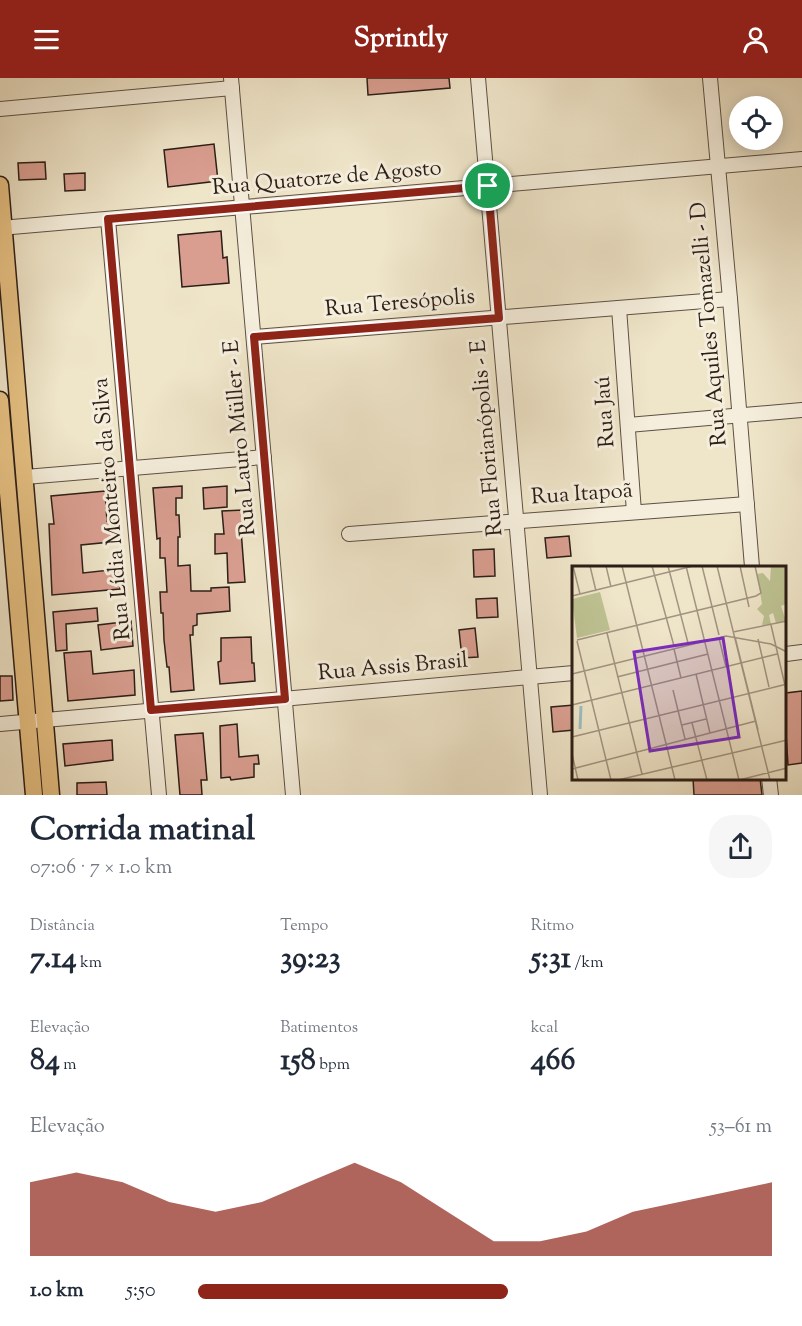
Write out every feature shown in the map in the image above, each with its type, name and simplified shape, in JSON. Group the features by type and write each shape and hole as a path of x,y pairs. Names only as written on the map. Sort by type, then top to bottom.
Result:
{"main road":[{"path":"0,185 51,795"},
{"path":"0,400 3,479 34,795"}],"street":[{"name":"Rua Florianópolis - E","path":"478,78 540,795"},
{"name":"Rua Aquiles Tomazelli - D","path":"710,78 752,566"},
{"path":"0,109 232,83"},
{"name":"Rua Lauro Müller - E","path":"232,83 293,795"},
{"name":"Rua Quatorze de Agosto","path":"2,228 802,159"},
{"name":"Rua Lídia Monteiro da Silva","path":"108,219 159,795"},
{"name":"Rua Teresópolis","path":"254,337 730,299"},
{"name":"Rua Jaú","path":"619,308 634,512"},
{"path":"628,425 802,410"},
{"path":"25,477 264,457"},
{"name":"Rua Itapoã","path":"349,534 747,504"},
{"path":"787,654 802,652"},
{"name":"Rua Assis Brasil","path":"0,724 572,673"},
{"path":"769,780 771,795"}],"building":[{"path":"367,78 449,78 450,88 368,95"},
{"path":"214,144 218,181 168,187 164,150"},
{"path":"45,162 46,179 19,180 18,163"},
{"path":"85,173 85,190 65,191 64,174"},
{"path":"221,231 223,258 227,257 229,283 182,287 178,235"},
{"path":"182,486 182,498 176,498 180,537 178,537 178,566 190,565 191,591 211,591 211,588 229,587 230,611 197,614 197,625 193,626 193,635 190,635 194,690 171,692 160,592 167,592 165,558 160,558 160,538 157,539 153,488"},
{"path":"227,486 227,507 204,509 203,488"},
{"path":"105,491 107,521 119,519 121,541 81,545 83,573 119,569 120,589 52,595 49,524 54,524 51,496"},
{"path":"243,510 244,530 241,530 245,582 228,583 227,553 215,554 215,534 224,534 222,511"},
{"path":"569,536 571,556 547,558 545,538"},
{"path":"494,549 495,576 474,577 473,550"},
{"path":"497,598 498,617 477,618 476,599"},
{"path":"97,608 98,621 66,624 67,650 56,651 53,612"},
{"path":"131,621 133,646 101,650 98,625"},
{"path":"475,628 478,657 462,658 459,630"},
{"path":"251,637 255,681 220,684 218,662 221,661 221,638"},
{"path":"91,651 93,674 134,670 135,695 68,701 64,653"},
{"path":"0,676 12,676 13,700 0,701"},
{"path":"802,691 802,763 788,765 787,750 787,693"},
{"path":"572,705 572,730 553,732 551,707"},
{"path":"237,724 239,757 258,755 259,764 254,764 254,777 231,780 230,777 221,778 220,726"},
{"path":"203,733 207,780 201,780 202,795 180,795 175,735"},
{"path":"112,740 113,760 65,766 63,744"},
{"path":"693,780 760,780 762,795 694,795"},
{"path":"106,782 107,795 77,795 77,783"}],"route":[{"path":"488,186 499,318 254,337 285,699 151,710 108,219 488,186"}]}
